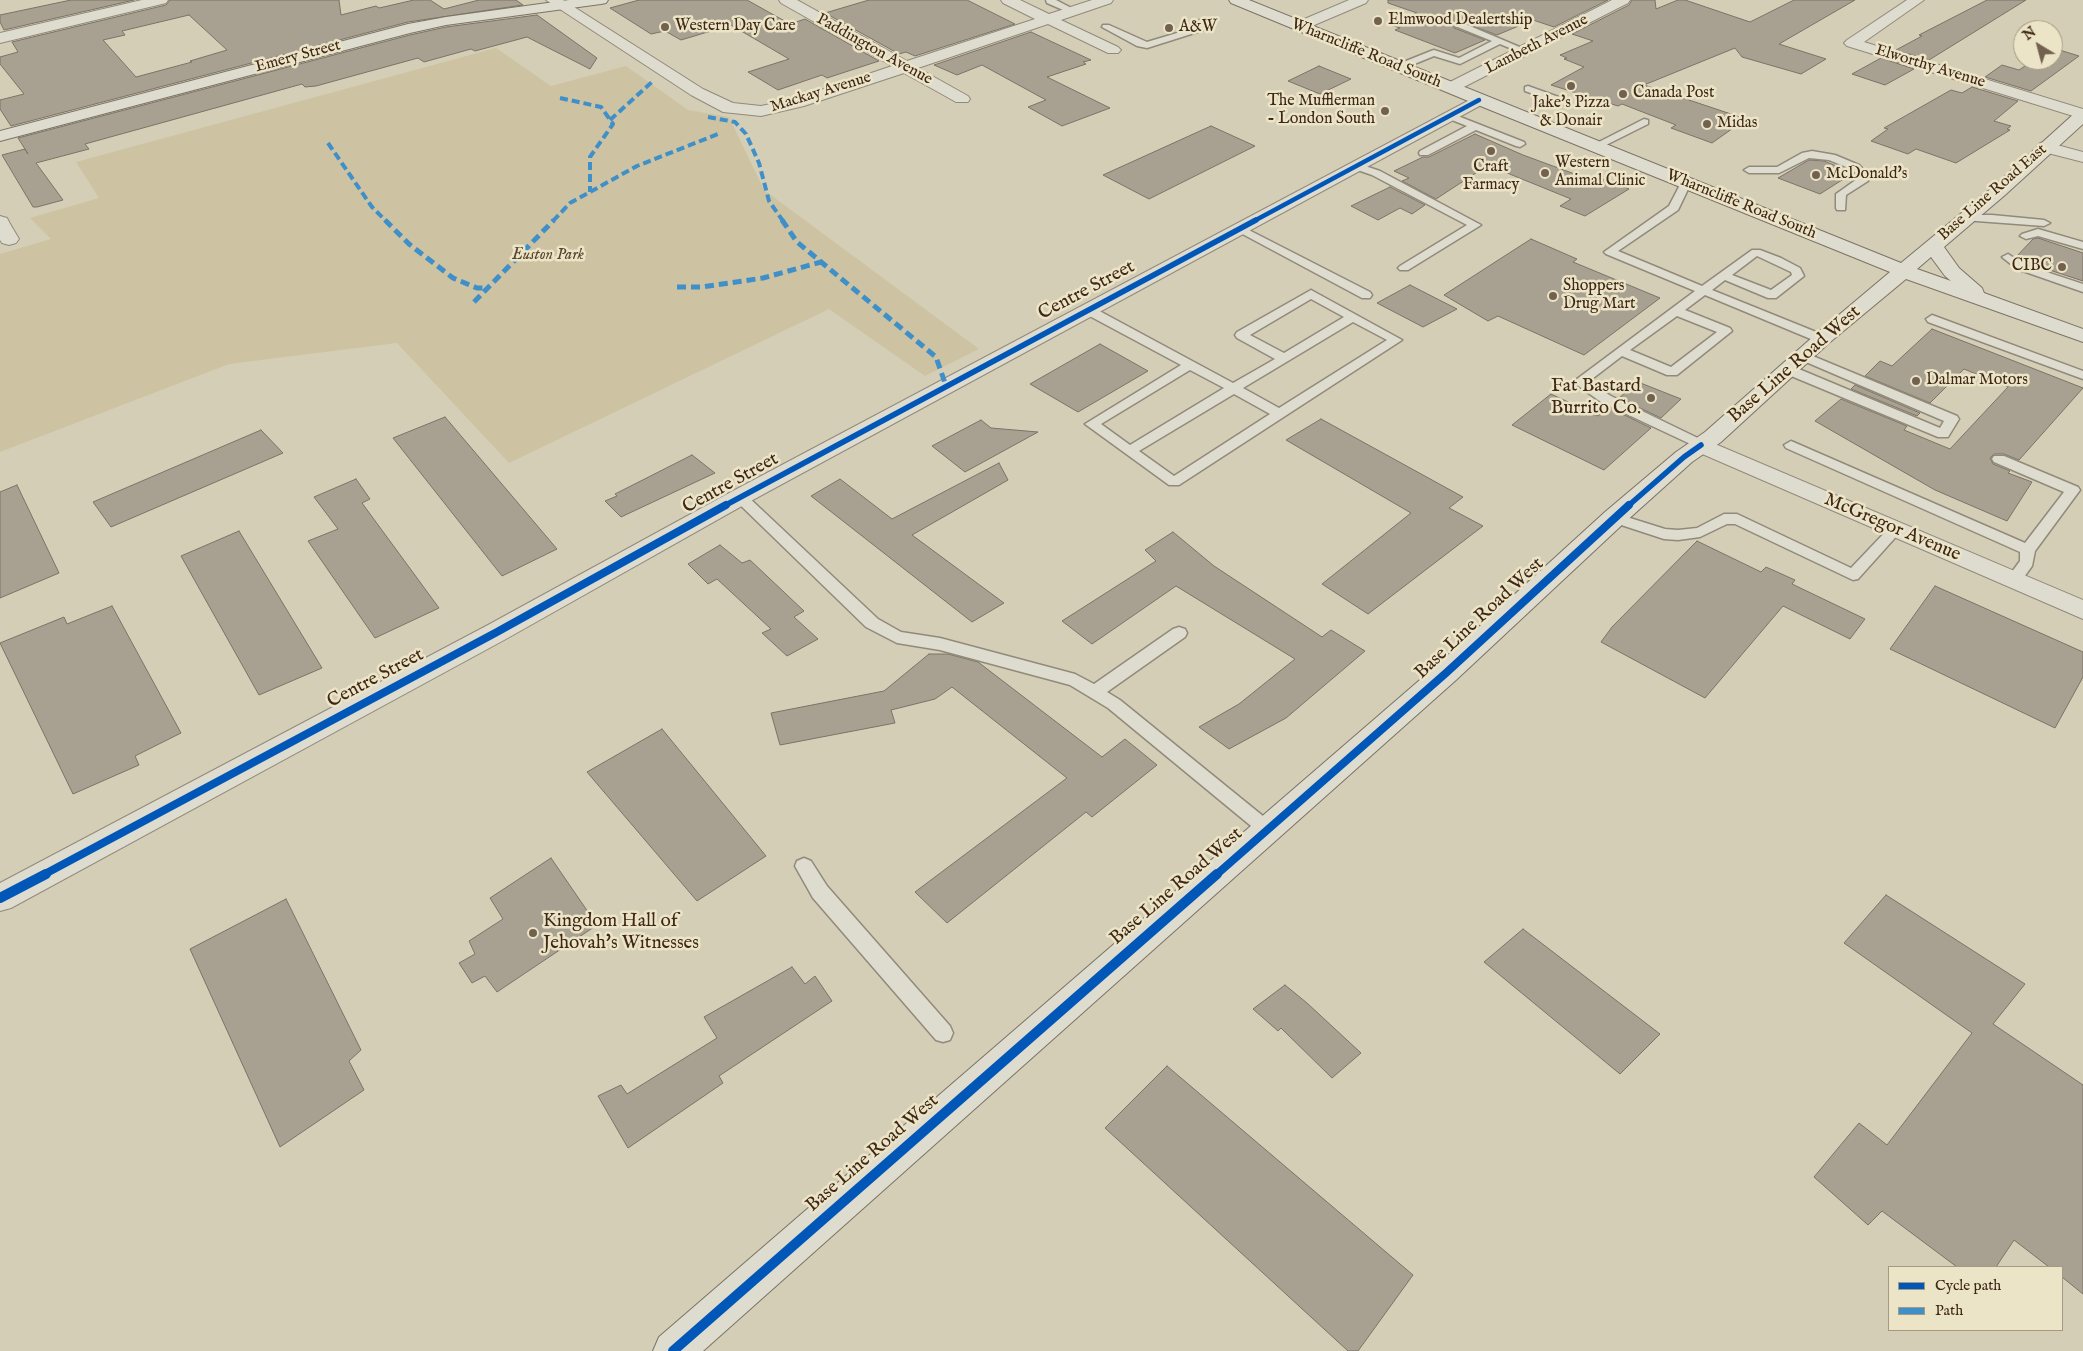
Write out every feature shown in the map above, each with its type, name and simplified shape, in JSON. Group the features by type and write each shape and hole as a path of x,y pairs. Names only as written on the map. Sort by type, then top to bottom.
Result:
{"street":[{"path":"0,38 161,0"},
{"name":"Emery Street","path":"0,136 408,29 557,3 601,0"},
{"name":"Paddington Avenue","path":"786,0 962,99"},
{"path":"1008,0 1113,50"},
{"name":"Mackay Avenue","path":"557,3 697,92 729,108 761,111 798,103 1106,0"},
{"path":"1300,26 1361,0"},
{"name":"Lambeth Avenue","path":"1450,88 1623,0"},
{"name":"Elworthy Avenue","path":"1917,0 1852,43 2083,115"},
{"name":"Wharncliffe Road South","path":"1244,1 1479,100 1904,271 2083,336"},
{"name":"Centre Street","path":"0,898 497,632 740,497 1479,100"},
{"name":"Base Line Road East","path":"1904,271 1999,192 2083,115"},
{"path":"2046,147 2083,157"},
{"path":"0,222 9,239"},
{"path":"1933,246 1952,272 1984,300"},
{"name":"Base Line Road West","path":"673,1351 1446,673 1614,518 1684,457 1701,446 1822,339 1904,271"},
{"name":"McGregor Avenue","path":"1701,446 1895,530 2082,607"}],"lane":[{"path":"1052,0 1050,1 1073,11"},
{"path":"1106,27 1140,44 1147,45 1201,28 1201,22"},
{"path":"1458,24 1524,51"},
{"path":"1399,67 1434,53 1460,61 1500,41"},
{"path":"1464,59 1488,70"},
{"path":"1528,88 1564,102"},
{"path":"1450,116 1520,144"},
{"path":"1596,146 1644,122"},
{"path":"1424,153 1476,126"},
{"path":"1749,170 1779,170 1806,155 1812,154 1831,157 1855,167 1865,176 1864,179 1841,194 1841,208"},
{"path":"1356,166 1376,173 1475,225 1404,268"},
{"path":"1686,183 1674,208 1610,252 1822,339"},
{"path":"1966,218 1992,218 2044,223"},
{"path":"1239,228 1366,295"},
{"path":"2026,236 2038,232 2083,246"},
{"path":"1701,446 1606,399 1579,382 1756,252 1796,270 1798,276 1772,295 1725,276"},
{"path":"2008,257 2021,267 2083,288"},
{"path":"1190,365 1092,424 1174,482 1396,340 1311,294 1241,335 1283,358"},
{"path":"1088,310 1279,414"},
{"path":"1621,351 1672,372 1726,332 1676,311"},
{"path":"1129,451 1353,317"},
{"path":"1932,319 2083,375"},
{"path":"1796,363 1952,419 1943,434 1796,363"},
{"path":"1791,445 2028,550"},
{"path":"1999,459 2073,490 2028,550 2027,562 2014,580"},
{"path":"740,497 872,623 897,637 940,644 1075,680 1114,704 1268,830"},
{"path":"1614,518 1664,534 1678,536 1700,532 1724,519 1737,519 1853,575 1895,530"},
{"path":"1094,692 1179,633"},
{"path":"804,866 820,892 943,1032"}],"green space":[{"name":"Euston Park","path":"496,48 551,86 626,66 688,110 729,117 764,190 979,349 925,376 829,309 509,463 397,343 229,364 0,452 0,254 51,239 30,218 99,198 76,162"}],"building":[{"path":"71,0 134,0 4,30 0,22 0,15"},
{"path":"170,0 339,0 341,15 376,6 379,8 414,0 430,0 444,9 479,0 516,0 523,5 408,22 11,126 0,109 0,100 24,94 0,64 0,57 18,52 12,42 166,5","holes":["189,15 227,50 190,61 192,62 136,77 103,40 125,35 122,31"]},
{"path":"639,0 747,0 790,24 805,19 879,61 827,78 822,75 778,90 748,72 789,59 731,25 681,40 665,31 651,34 610,8"},
{"path":"869,0 967,0 1015,24 915,56 906,52 899,54 825,13"},
{"path":"1388,0 1608,0 1554,27 1533,20 1497,35 1457,20 1452,24 1454,28 1485,40 1455,53 1395,30 1400,28 1387,24 1417,13 1388,3"},
{"path":"1632,0 1655,0 1656,9 1678,0 1685,0 1750,22 1794,0 1855,0 1779,44 1826,59 1801,74 1742,57 1735,48 1644,85 1746,119 1712,143 1671,128 1676,125 1622,104 1618,106 1551,85 1584,67 1564,59 1567,58 1560,55 1593,41 1572,34 1629,5"},
{"path":"1987,0 2026,0 1929,60 1896,50 1922,36 1919,35"},
{"path":"537,15 597,58 590,69 527,37 475,51 471,49 424,62 418,58 316,86 305,87 302,84 85,144 89,149 36,163 63,200 37,207 33,207 2,155 25,149 18,138 446,27"},
{"path":"1031,32 1091,60 1083,62 1086,64 1047,77 1110,108 1062,126 1028,107 1046,100 982,65 957,75 934,65"},
{"path":"2063,51 2079,56 2063,68"},
{"path":"1881,58 1914,69 1885,85 1852,74"},
{"path":"2002,65 2013,68 2013,70 2060,70 2031,91 1985,77"},
{"path":"1319,66 1351,79 1320,94 1288,81"},
{"path":"1972,87 2018,101 1994,121 2011,126 2007,129 2010,130 1956,163 1916,149 1908,154 1871,141 1888,129 1884,128 1951,90 1962,93"},
{"path":"1211,126 1255,146 1149,199 1103,175"},
{"path":"1475,134 1523,155 1599,183 1604,179 1629,189 1585,216 1560,206 1571,199 1490,166 1485,167 1436,199 1402,181 1409,178 1394,171 1423,157 1429,157"},
{"name":"McDonald's","path":"1809,160 1824,161 1853,173 1820,194 1778,178"},
{"path":"1390,187 1425,205 1412,214 1400,208 1378,220 1351,206"},
{"name":"CIBC","path":"2038,238 2083,253 2083,281 2022,261 2016,257 2033,239"},
{"name":"Shoppers Drug Mart","path":"1531,239 1577,259 1573,262 1660,298 1584,355 1498,316 1488,321 1444,295"},
{"path":"1410,285 1457,309 1423,327 1377,303"},
{"path":"1932,329 2083,388 2019,460 2004,454 1994,454 1990,458 1993,464 2010,471 2008,473 2032,482 2007,521 1935,490 1815,421 1841,399 1907,426 1904,430 1950,449 2008,387 1964,369 1930,403 1865,376 1880,361 1892,366"},
{"path":"1100,344 1148,371 1078,412 1030,384"},
{"name":"Fat Bastard Burrito Co.","path":"1638,382 1681,399 1661,418 1619,398"},
{"path":"1855,385 1920,413 1917,416 1851,389"},
{"path":"1551,394 1598,416 1608,407 1651,428 1604,470 1512,425"},
{"path":"445,417 557,549 502,576 393,438"},
{"path":"1321,419 1463,497 1449,508 1483,526 1368,614 1322,584 1411,513 1286,440"},
{"path":"981,420 991,428 1038,432 965,472 932,446"},
{"path":"261,430 283,453 111,527 93,502"},
{"path":"692,455 715,473 621,517 605,501 617,496 615,494"},
{"path":"999,463 1008,480 912,535 1004,603 972,622 811,496 840,479 892,519"},
{"path":"356,479 370,499 362,503 439,608 375,638 308,541 338,529 314,497"},
{"path":"17,485 59,573 0,598 0,492"},
{"path":"239,531 322,668 259,695 181,556"},
{"path":"1173,532 1214,566 1322,637 1331,630 1365,651 1286,718 1229,749 1199,727 1239,704 1295,659 1176,586 1092,644 1062,621 1156,561 1145,550"},
{"path":"1697,541 1761,572 1766,567 1795,580 1792,584 1865,619 1850,639 1783,606 1705,698 1601,642 1612,627"},
{"path":"720,545 742,563 750,560 804,611 794,617 818,639 787,656 762,633 771,629 717,579 708,584 688,564"},
{"path":"1935,586 2083,652 2083,677 2055,728 1890,649"},
{"path":"112,606 181,733 135,756 139,765 73,794 0,643 64,617 67,624"},
{"path":"929,654 948,654 978,662 1102,757 1125,739 1157,765 1092,817 1086,812 947,923 915,892 1067,778 952,687 935,699 891,710 895,723 780,745 771,713 884,691"},
{"path":"662,729 766,856 697,901 587,772"},
{"name":"Kingdom Hall of Jehovah's Witnesses","path":"551,858 597,925 497,992 485,976 472,983 459,963 475,954 469,941 503,919 490,898"},
{"path":"1886,895 2025,984 1993,1024 2083,1085 2083,1294 2063,1278 2063,1266 2048,1266 2014,1240 1997,1266 1956,1266 1882,1211 1868,1225 1814,1177 1859,1123 1887,1145 1972,1033 1844,943"},
{"path":"286,899 361,1050 349,1061 364,1090 280,1147 190,949"},
{"path":"1523,929 1660,1034 1620,1074 1484,962"},
{"path":"792,967 805,984 815,976 832,1001 719,1076 723,1083 628,1148 598,1096 621,1085 627,1094 717,1038 704,1017"},
{"path":"1285,985 1361,1053 1332,1078 1281,1028 1278,1031 1253,1009"},
{"path":"1167,1066 1413,1275 1358,1351 1348,1351 1105,1128"}],"marked path":[{"path":"610,120 653,81"},
{"path":"560,98 601,107 613,124 590,157 590,192"},
{"path":"708,117 735,122 746,134 759,163 769,201 797,242 936,357 946,386"},
{"path":"474,302 570,203 637,166 718,134"},
{"path":"328,143 372,207 409,244 453,278 477,288 488,288"},
{"path":"677,287 702,287 763,278 821,262"}],"cycle path":[{"path":"0,898 497,632 740,497 1479,100"},
{"path":"673,1351 1446,673 1614,518 1684,457 1701,445"}],"place":[{"name":"Elmwood Dealertship","path":"1378,21"},
{"name":"Western Day Care","path":"665,27"},
{"name":"A&W","path":"1169,28"},
{"name":"Jake's Pizza & Donair","path":"1571,86"},
{"name":"Canada Post","path":"1623,94"},
{"name":"The Mufflerman - London South","path":"1385,111"},
{"name":"Midas","path":"1707,124"},
{"name":"Craft Farmacy","path":"1491,151"},
{"name":"Western Animal Clinic","path":"1545,173"},
{"name":"McDonald's","path":"1816,175"},
{"name":"CIBC","path":"2062,267"},
{"name":"Shoppers Drug Mart","path":"1553,296"},
{"name":"Dalmar Motors","path":"1916,381"},
{"name":"Fat Bastard Burrito Co.","path":"1651,398"},
{"name":"Kingdom Hall of Jehovah's Witnesses","path":"533,933"}]}
